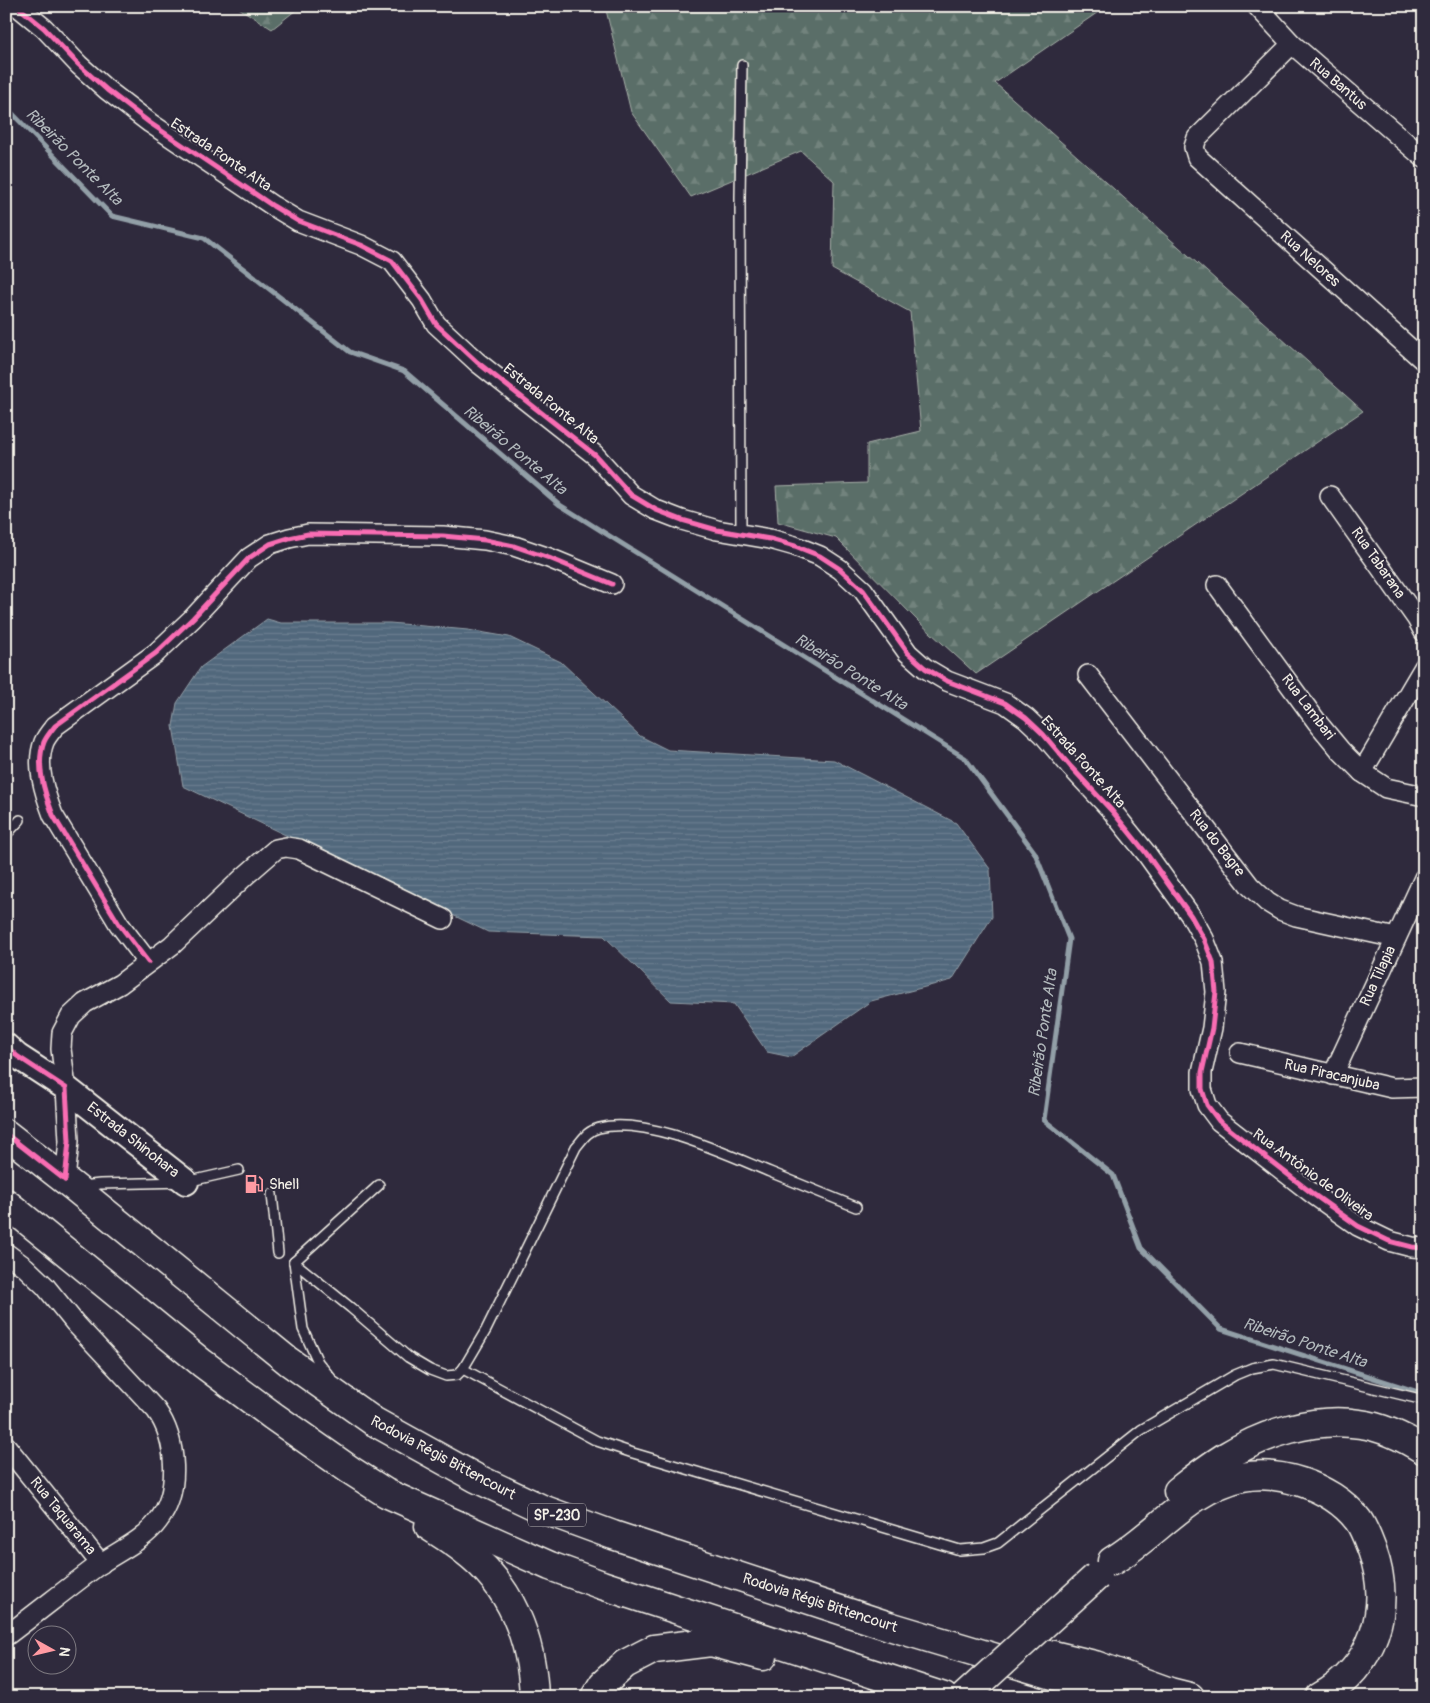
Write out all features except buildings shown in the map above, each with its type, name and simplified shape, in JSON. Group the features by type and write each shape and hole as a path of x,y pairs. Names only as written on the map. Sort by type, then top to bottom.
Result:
{"highway":[{"name":"Rodovia Régis Bittencourt","path":"6,1134 288,1361 372,1421 476,1478 542,1509 613,1535 880,1623 1126,1697"},
{"path":"6,1203 202,1363 316,1447 386,1494 418,1520 464,1550 498,1582 513,1606 530,1655 534,1697"},
{"path":"1104,1568 1150,1513 1223,1458 1265,1437 1313,1424 1337,1422 1360,1424 1386,1430 1424,1450"},
{"path":"964,1697 1104,1568 1130,1550 1188,1503 1212,1487 1241,1477 1257,1475 1280,1476 1312,1486 1330,1496 1344,1506 1358,1520 1375,1558 1380,1578 1381,1598 1380,1616 1373,1638 1362,1659 1332,1690 1320,1697"},
{"path":"386,1494 550,1566 602,1585 944,1697"},
{"path":"941,1640 999,1641 1095,1665 1170,1692 1190,1697"},
{"path":"595,1697 603,1684 625,1664 654,1648 711,1642 865,1682 936,1697"}],"street":[{"name":"Estrada Ponte Alta","path":"17,6 44,28 79,65 107,90 150,123 273,206 298,220 361,245 392,261 442,330 477,362 595,456 630,495 656,510 717,530 795,546 820,556 840,569 863,590 908,653 925,668 947,681 1005,703 1026,718 1043,734 1112,811 1146,853 1191,916 1204,939 1213,962 1216,992 1212,1028 1202,1072 1202,1090 1207,1105 1219,1121"},
{"name":"Rua Bantus","path":"1257,6 1292,44 1424,158"},
{"name":"Rua Nelores","path":"1292,44 1197,138 1194,146 1197,158 1424,361"},
{"name":"Rua Tabarana","path":"1330,496 1417,619 1424,632"},
{"path":"148,962 119,924 54,815 46,796 42,775 41,759 44,742 54,726 156,652 193,618 249,558 270,544 308,534 442,536 485,540 514,546 612,584"},
{"name":"Rua Lambari","path":"1217,584 1341,752 1362,772 1386,788 1424,796"},
{"path":"1362,772 1424,667"},
{"name":"Rua do Bagre","path":"1088,674 1250,886 1267,902 1280,910 1296,916 1396,938"},
{"path":"70,1184 66,1088 60,1049 62,1033 71,1016 85,1003 120,984 178,939 244,876 276,849 286,847 299,849 444,918"},
{"name":"Rua Tilapia","path":"1333,1075 1424,878"},
{"name":"Estrada Shinohara","path":"6,1046 17,1056 66,1088 186,1182"},
{"name":"Rua Piracanjuba","path":"1240,1053 1392,1088 1424,1087"},
{"name":"Rua Antônio de Oliveira","path":"1219,1121 1313,1194 1358,1226 1389,1241 1412,1248 1424,1248"},
{"path":"6,1254 25,1267 45,1286 70,1318 163,1420 170,1444 173,1464 173,1481 167,1503 158,1521 146,1533 101,1564 6,1636"},
{"name":"Rua Taquarama","path":"6,1446 101,1564"}],"lane":[{"path":"741,534 740,197 742,65"},
{"path":"6,835 20,820"},
{"path":"294,1262 408,1357 430,1370 446,1376 457,1375 463,1369 486,1330 576,1147 586,1133 598,1128 639,1127 681,1138 856,1207"},
{"path":"70,1184 186,1182 239,1170"},
{"path":"294,1262 379,1186"},
{"path":"272,1194 278,1253"},
{"path":"294,1262 303,1329 318,1362 340,1390 372,1421"},
{"path":"463,1369 597,1441 633,1454 960,1550 984,1548 998,1543 1141,1430 1234,1375 1252,1368 1274,1364 1424,1400"}],"green space":[{"path":"240,6 301,6 272,29 239,8"},
{"path":"605,6 1107,6 995,83 1363,411 976,674 920,623 836,538 778,522 776,486 867,483 867,444 921,431 910,312 832,269 834,181 801,151 691,197 631,112"}],"water":[{"path":"267,619 281,623 390,623 468,630 509,637 561,662 640,736 668,750 834,760 956,823 990,869 992,917 952,980 871,1001 791,1057 767,1052 734,1004 671,1001 604,936 488,932 183,786 173,726 177,703 201,667"}],"waterway":[{"name":"Ribeirão Ponte Alta","path":"6,107 112,216 204,238 350,352 404,371 560,505 965,758 1035,853 1069,939 1044,1120 1113,1175 1141,1248 1221,1329 1424,1394"}],"cycle path":[{"path":"17,6 44,28 79,65 107,90 150,123 298,221 361,245 392,261 422,300 436,324 477,362 595,455 631,495 656,510 682,520 717,530 770,539 820,556 840,569 863,590 908,653 925,668 947,681 1005,703 1026,718 1043,734 1112,811 1146,853 1191,916 1204,939 1213,962 1216,992 1212,1028 1202,1072 1202,1089 1207,1105 1219,1121 1313,1194 1358,1226 1389,1241 1424,1248"},
{"path":"148,962 119,924 53,815 42,779 41,751 45,740 55,726 156,653 193,618 249,558 270,544 308,534 443,536 485,540 514,546 612,584"},
{"path":"6,1046 17,1056 66,1088 69,1141 65,1180"},
{"path":"6,1134 65,1180"}],"place":[{"name":"Shell","path":"254,1184"}]}
